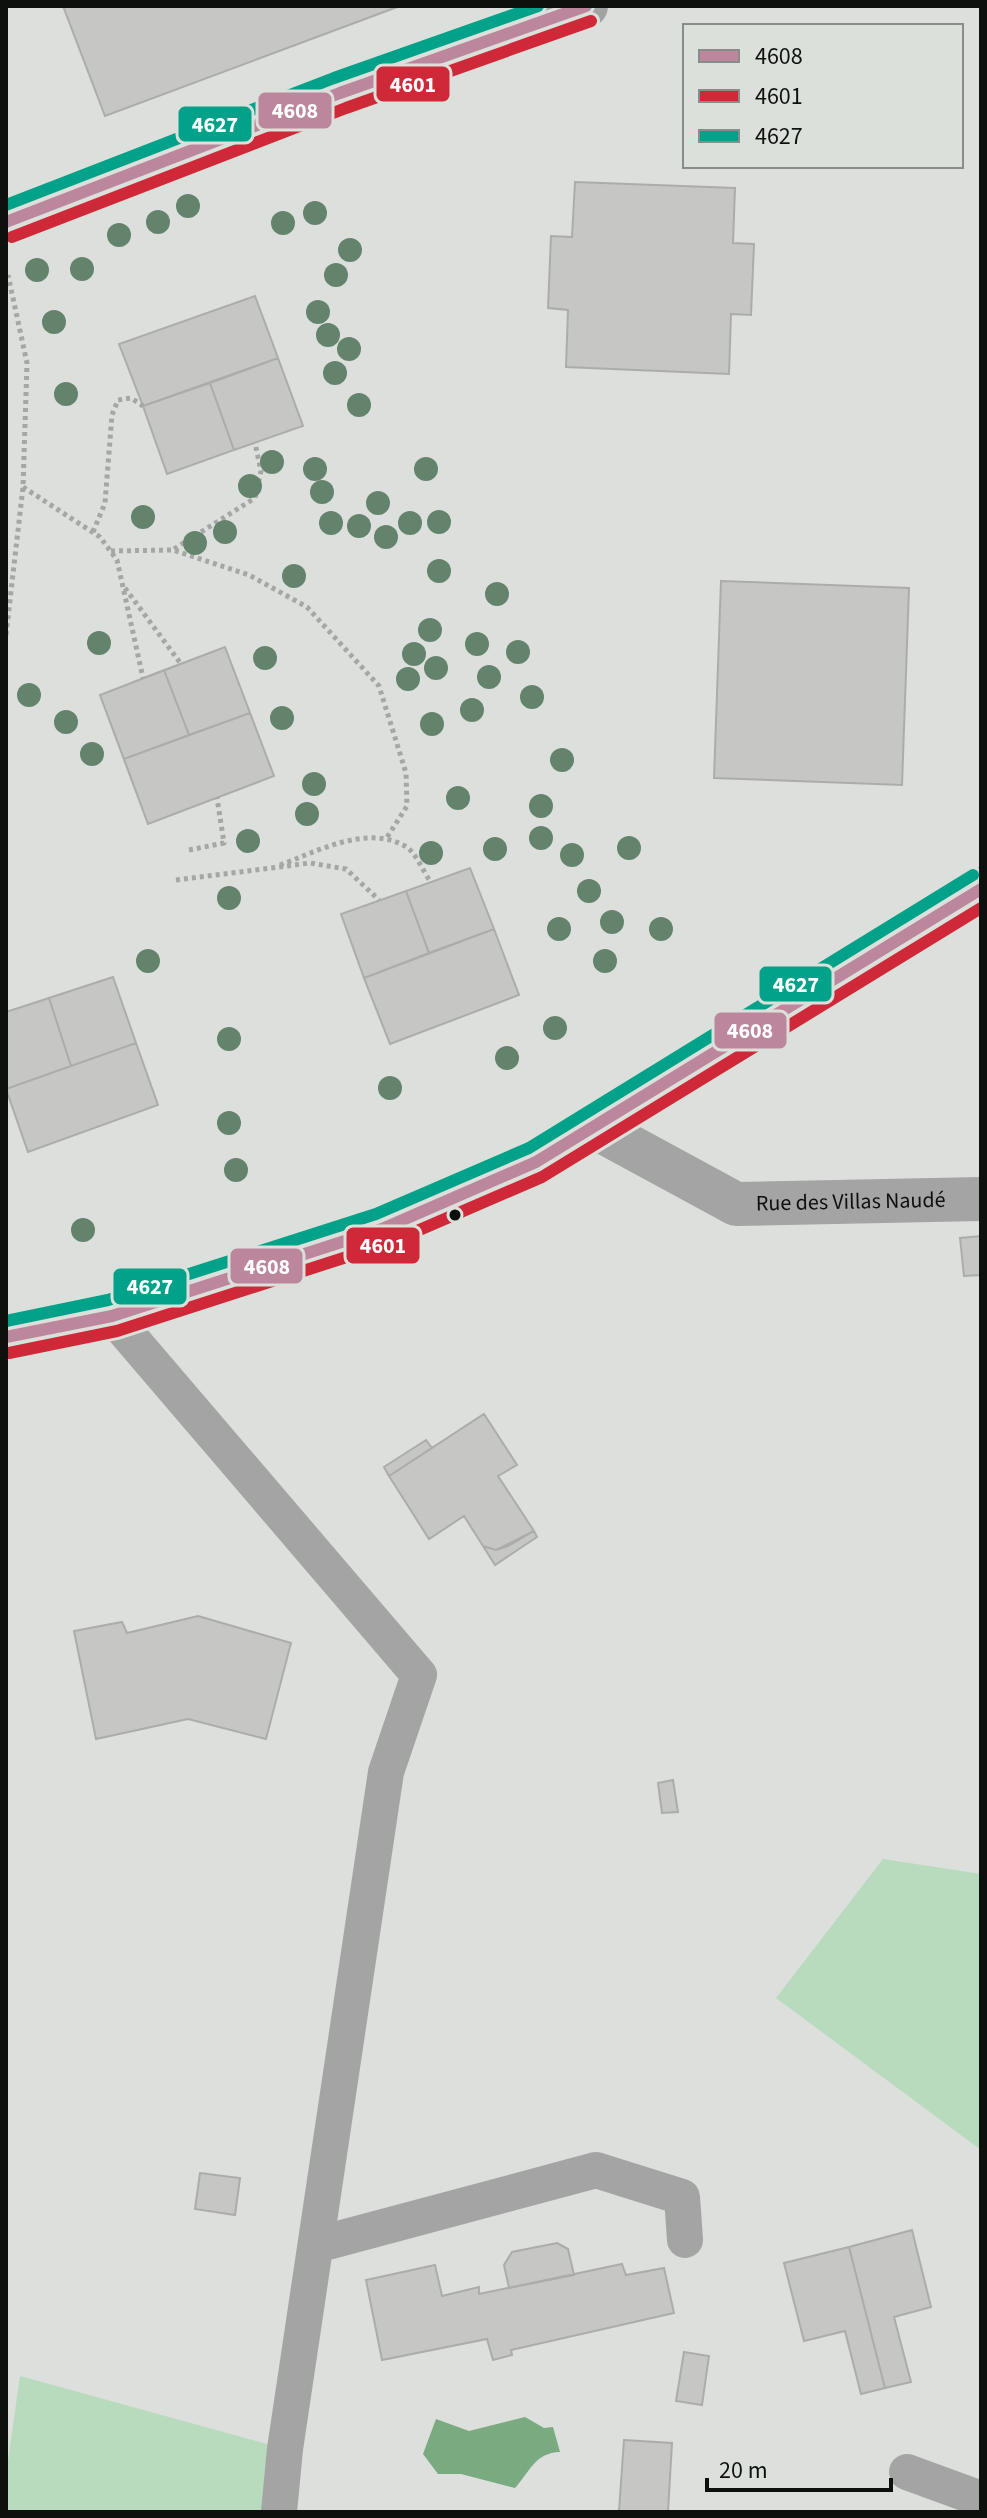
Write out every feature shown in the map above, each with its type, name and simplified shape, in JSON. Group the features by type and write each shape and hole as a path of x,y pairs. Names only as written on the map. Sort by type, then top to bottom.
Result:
{"main road":[{"path":"6,222 340,93 586,6"},
{"path":"6,1337 112,1316 382,1229 536,1162 981,889"}],"street":[{"name":"Rue des Villas Naudé","path":"596,1128 736,1204 981,1199"}],"lane":[{"path":"112,1316 419,1675 386,1772 285,2449 279,2512"},
{"path":"316,2245 596,2170 682,2197 685,2240"},
{"path":"907,2472 981,2499"}],"path":[{"path":"6,635 23,487 27,363 7,267"},
{"path":"93,532 105,503 112,415 118,400 131,398 143,406"},
{"path":"173,550 255,498 261,471 255,443"},
{"path":"23,487 93,532 117,560 143,678"},
{"path":"111,551 173,550 249,575 307,607 379,686 406,773 407,806 386,839"},
{"path":"122,584 181,664"},
{"path":"189,850 224,843 217,798"},
{"path":"271,869 355,839 386,839 407,847 430,881"},
{"path":"176,880 310,863 346,869 379,900"}],"shaded area":[{"path":"883,1859 981,1874 981,2150 776,1998"},
{"path":"20,2376 285,2449 279,2512 6,2512 6,2475"},
{"path":"525,2417 544,2428 553,2427 560,2452 539,2459 515,2488 461,2474 438,2474 423,2454 436,2419 469,2431"}],"building":[{"path":"63,6 400,6 105,116"},
{"path":"575,182 735,188 733,243 754,244 751,315 731,314 729,374 566,367 568,310 548,308 551,236 572,237"},
{"path":"255,296 278,358 143,406 119,344"},
{"path":"278,358 303,426 234,450 210,383"},
{"path":"210,383 234,450 167,474 143,406"},
{"path":"721,581 909,588 902,785 714,778"},
{"path":"225,647 250,713 189,735 164,670"},
{"path":"225,647 274,776 148,824 100,695"},
{"path":"164,670 189,735 124,759 100,695"},
{"path":"250,713 274,776 148,824 124,759"},
{"path":"470,868 494,929 429,953 406,891"},
{"path":"406,891 429,953 364,978 341,914"},
{"path":"494,929 519,995 390,1044 364,978"},
{"path":"113,977 136,1043 71,1066 49,998"},
{"path":"49,998 71,1066 6,1089 6,1012"},
{"path":"136,1043 158,1105 28,1152 6,1089"},
{"path":"981,1236 981,1275 964,1276 960,1238"},
{"path":"484,1414 517,1465 498,1476 534,1531 496,1550 483,1546 464,1516 429,1539 389,1476"},
{"path":"426,1440 432,1448 389,1476 384,1467"},
{"path":"534,1531 537,1537 495,1565 483,1546 496,1550"},
{"path":"198,1616 291,1643 266,1739 188,1719 96,1739 74,1631 122,1622 127,1633"},
{"path":"673,1780 678,1812 662,1813 658,1783"},
{"path":"200,2173 240,2178 235,2215 195,2209"},
{"path":"912,2230 931,2307 894,2317 911,2382 885,2388 849,2247"},
{"path":"557,2243 568,2249 574,2275 509,2288 504,2265 512,2252"},
{"path":"849,2247 885,2388 861,2394 845,2331 804,2341 784,2263"},
{"path":"622,2264 626,2275 664,2268 674,2313 511,2350 512,2355 493,2360 487,2339 382,2360 366,2280 435,2265 442,2296 479,2287 479,2294"},
{"path":"684,2352 709,2356 702,2405 676,2401"},
{"path":"624,2440 672,2443 668,2512 619,2511"}],"transit line":[{"name":"4627","path":"6,205 334,78 538,6"},
{"name":"4608","path":"6,222 340,93 586,6"},
{"name":"4601","path":"12,237 346,108 591,21"},
{"name":"4627","path":"6,1321 108,1300 376,1214 529,1148 973,875"},
{"name":"4608","path":"6,1337 112,1316 382,1229 536,1162 981,889"},
{"name":"4601","path":"9,1353 117,1331 387,1244 542,1177 981,908"}]}
